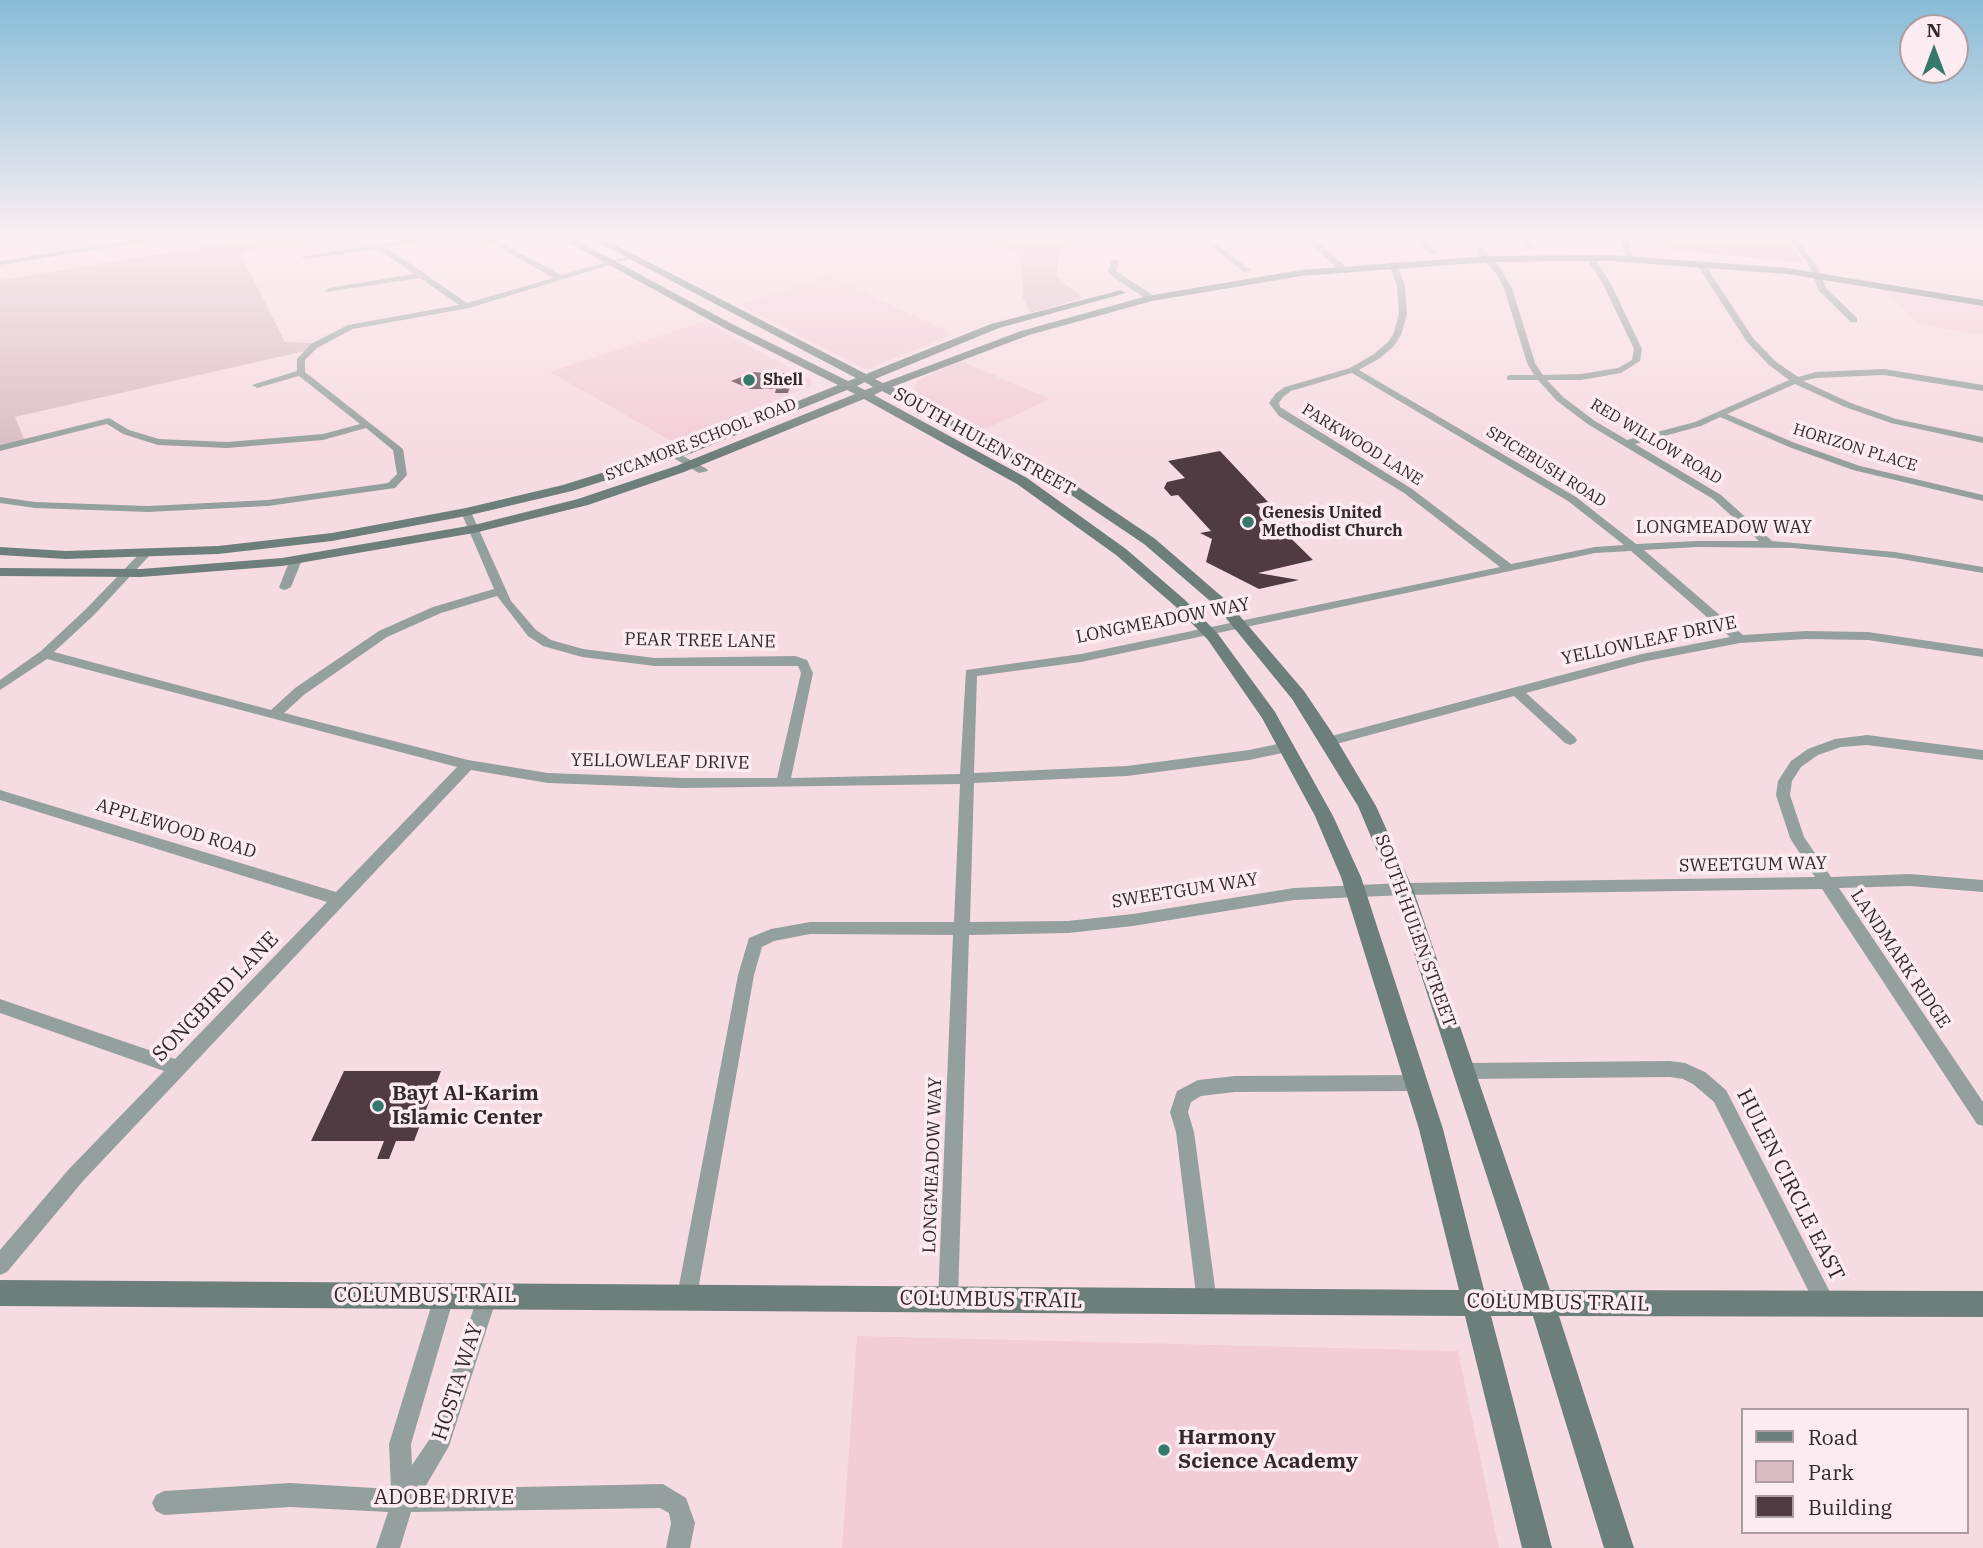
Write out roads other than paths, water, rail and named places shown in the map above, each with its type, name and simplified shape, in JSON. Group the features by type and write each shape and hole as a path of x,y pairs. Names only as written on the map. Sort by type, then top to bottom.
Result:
{"main road":[{"name":"SOUTH HULEN STREET","path":"700,310 848,385 1022,481 1121,552 1180,603 1207,631 1269,716 1324,816 1356,891 1414,1083 1431,1129 1538,1548"},
{"name":"SOUTH HULEN STREET","path":"735,310 1045,471 1149,541 1222,604 1298,695 1367,806 1403,889 1542,1304 1619,1548"},
{"name":"SYCAMORE SCHOOL ROAD","path":"0,551 144,555 218,550 313,540 466,512 567,488 674,454 995,326 1051,310"},
{"name":"SYCAMORE SCHOOL ROAD","path":"0,572 126,573 296,559 566,511 698,468 864,394 1013,337 1108,310"},
{"path":"995,326 1013,337"},
{"path":"752,338 774,330"},
{"path":"1022,481 1045,471"},
{"name":"COLUMBUS TRAIL","path":"0,1293 687,1296 1207,1303 1983,1304"}],"street":[{"path":"301,373 301,359 314,346 343,330 441,310"},
{"name":"PARKWOOD LANE","path":"1403,310 1397,335 1377,356 1353,370 1288,389 1274,402 1276,408 1408,491 1509,568"},
{"name":"RED WILLOW ROAD","path":"1514,310 1524,347 1541,378 1573,411 1717,497 1768,544"},
{"path":"1510,378 1581,377 1620,370 1636,361 1639,354 1619,310"},
{"path":"1731,310 1750,340 1772,363 1794,380 1820,394 1872,414 1933,431 1983,440"},
{"path":"1844,310 1854,320"},
{"name":"SPICEBUSH ROAD","path":"1353,370 1539,478 1582,506 1740,639"},
{"path":"1627,443 1698,424 1794,380 1816,375 1865,371 1910,375 1983,388"},
{"path":"257,385 301,373"},
{"path":"0,500 35,505 148,509 268,503 384,488 396,484 402,475 398,449 301,373"},
{"name":"HORIZON PLACE","path":"1722,415 1846,465 1983,498"},
{"path":"0,448 109,421 126,432 158,442 227,445 323,437 367,425"},
{"path":"674,454 698,468"},
{"name":"PEAR TREE LANE","path":"466,512 506,602 532,633 564,649 655,662 794,660 803,663 807,673 783,783"},
{"name":"LONGMEADOW WAY","path":"948,1300 971,673 1081,658 1559,556 1633,547 1768,544 1895,555 1983,569"},
{"path":"0,685 45,654 144,555"},
{"path":"285,587 296,559"},
{"path":"275,714 300,691 383,634 437,610 501,592"},
{"name":"YELLOWLEAF DRIVE","path":"1329,741 1642,658 1740,639 1806,635 1868,636 1983,653"},
{"name":"YELLOWLEAF DRIVE","path":"45,654 468,765 560,779 683,783 965,780 1126,771 1249,755 1287,747"},
{"path":"1516,691 1570,740"},
{"name":"LANDMARK RIDGE","path":"1983,755 1867,740 1840,742 1814,752 1796,764 1785,781 1783,795 1797,838 1983,1118"},
{"name":"SONGBIRD LANE","path":"0,1265 76,1175 468,765"},
{"name":"APPLEWOOD ROAD","path":"0,795 341,900"},
{"name":"SWEETGUM WAY","path":"687,1296 746,975 755,943 771,934 810,928 1068,927 1133,920 1241,901 1403,889 1910,880 1983,886"},
{"path":"0,1006 179,1068"},
{"name":"HULEN CIRCLE EAST","path":"1465,1071 1670,1069 1685,1071 1699,1078 1720,1096 1826,1305"},
{"path":"1207,1303 1185,1132 1180,1112 1183,1097 1198,1088 1235,1084 1414,1083"},
{"name":"HOSTA WAY","path":"403,1501 400,1444 444,1297"},
{"name":"HOSTA WAY","path":"388,1548 403,1501 438,1446 487,1297"},
{"name":"ADOBE DRIVE","path":"164,1503 290,1495 403,1501 663,1496 678,1506 683,1523 678,1548"}],"place":[{"name":"Shell","path":"749,380"},
{"name":"Genesis United Methodist Church","path":"1248,522"},
{"name":"Bayt Al-Karim Islamic Center","path":"378,1106"},
{"name":"Harmony Science Academy","path":"1164,1450"}]}
